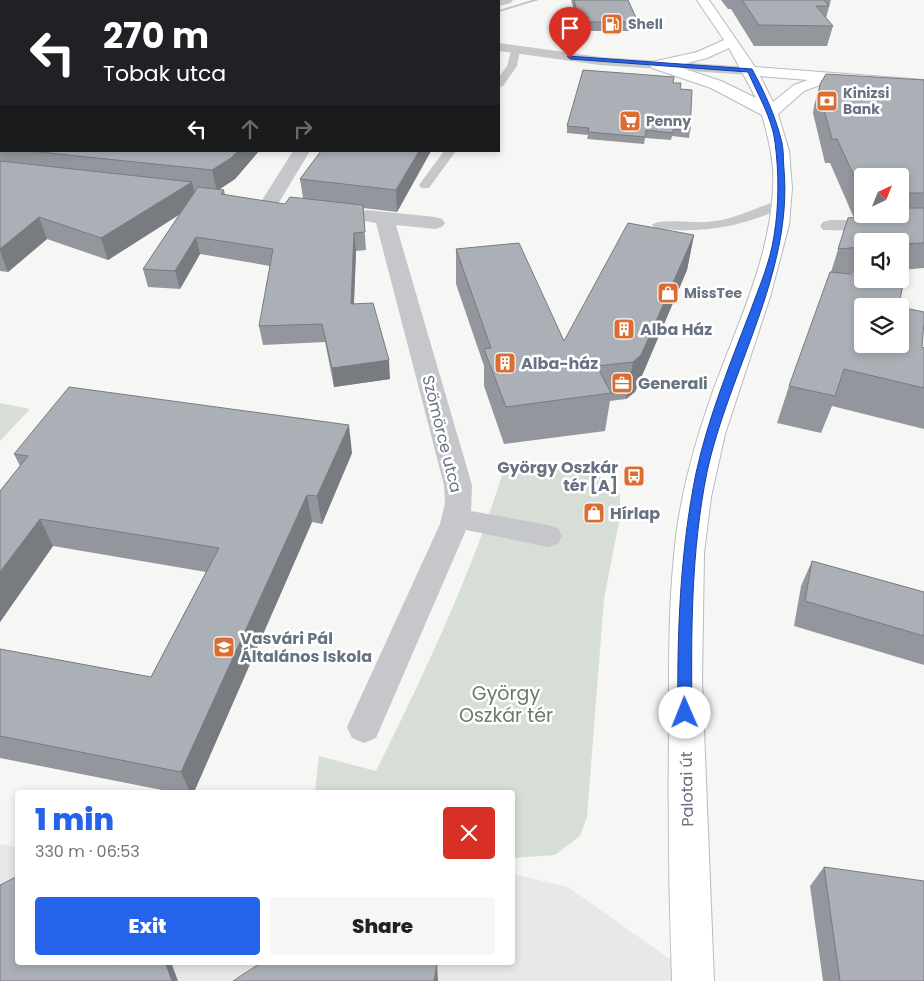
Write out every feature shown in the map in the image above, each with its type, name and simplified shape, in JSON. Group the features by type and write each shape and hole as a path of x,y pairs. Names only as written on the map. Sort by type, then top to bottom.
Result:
{"main road":[{"name":"Palotai út","path":"693,981 688,861 684,639 692,529 702,471 721,403 772,263 778,237 782,159 770,113 750,71 703,0"},
{"path":"658,65 702,55 731,42 764,59 835,77"},
{"path":"658,65 691,74 728,88 770,113 800,88 835,77"},
{"path":"750,71 924,84"}],"street":[{"path":"500,47 658,65 750,71"},
{"path":"268,205 301,152"},
{"path":"248,203 287,207"},
{"path":"345,213 435,223"},
{"name":"Szömörce utca","path":"364,727 455,518 459,503 458,486 384,218"},
{"path":"830,226 924,226"},
{"path":"455,518 548,536"}],"lane":[{"path":"500,83 512,66 515,50"},
{"path":"425,185 449,152"},
{"path":"659,225 700,228 724,226 745,220 781,204"}],"shaded area":[{"path":"0,844 15,847 15,965 515,965 515,874 568,887 701,981 0,981"}],"green space":[{"path":"0,403 30,409 0,441"},
{"name":"György Oszkár tér","path":"531,463 599,476 620,494 620,517 604,599 587,817 580,836 555,855 515,858 515,790 315,790 319,756 376,771 446,624 477,548 503,472"}],"building":[{"path":"574,0 628,0 638,22 580,22"},
{"path":"742,0 824,0 829,6 816,6 833,26 759,25"},
{"name":"Penny","path":"583,70 674,77 673,83 681,83 680,89 692,90 690,130 673,129 673,133 646,130 645,137 588,132 589,128 567,126"},
{"path":"826,74 924,80 924,193 909,193 909,168 854,168 854,176 837,139 832,139 819,91 820,84"},
{"path":"40,152 237,152 212,170"},
{"path":"320,152 418,152 396,190 300,179"},
{"path":"0,161 192,182 101,238 39,217 0,249"},
{"path":"198,187 224,190 221,194 285,204 290,197 363,205 365,232 354,233 351,304 373,303 389,360 332,368 322,324 259,326 273,249 196,237 175,271 143,269"},
{"path":"909,208 924,208 924,243 909,244 909,233 854,233 854,248 838,249 848,218 854,218 854,223 909,223"},
{"path":"628,223 694,235 641,355 633,362 597,366 611,393 506,407 484,349 491,348 456,249 519,243 564,341"},
{"path":"830,272 854,274 854,288 902,288 900,298 854,298 854,353 909,353 909,309 924,312 922,347 924,348 924,388 844,369 835,396 789,386"},
{"path":"69,387 349,425 317,496 307,495 181,772 0,736 0,649 151,677 219,548 40,519 0,572 0,491 28,456 14,454"},
{"path":"812,561 924,592 924,636 805,601"},
{"path":"824,867 924,881 924,981 840,981"},
{"path":"15,878 15,965 166,965 172,981 0,981 0,885"},
{"path":"257,965 437,965 434,981 233,981"}],"waterway":[{"path":"500,11 537,0"}],"place":[{"name":"Shell","path":"612,24"},
{"name":"Kinizsi Bank","path":"827,101"},
{"name":"Penny","path":"630,121"},
{"name":"MissTee","path":"668,293"},
{"name":"Alba Ház","path":"624,329"},
{"name":"Alba-ház","path":"505,363"},
{"name":"Generali","path":"622,383"},
{"name":"György Oszkár tér [A]","path":"634,476"},
{"name":"Hírlap","path":"594,513"},
{"name":"Vasvári Pál Általános Iskola","path":"224,647"}],"route":[{"path":"570,58 750,71 770,113 782,159 778,237 772,263 752,323 721,403 702,471 692,529 684,639 685,713"}]}
